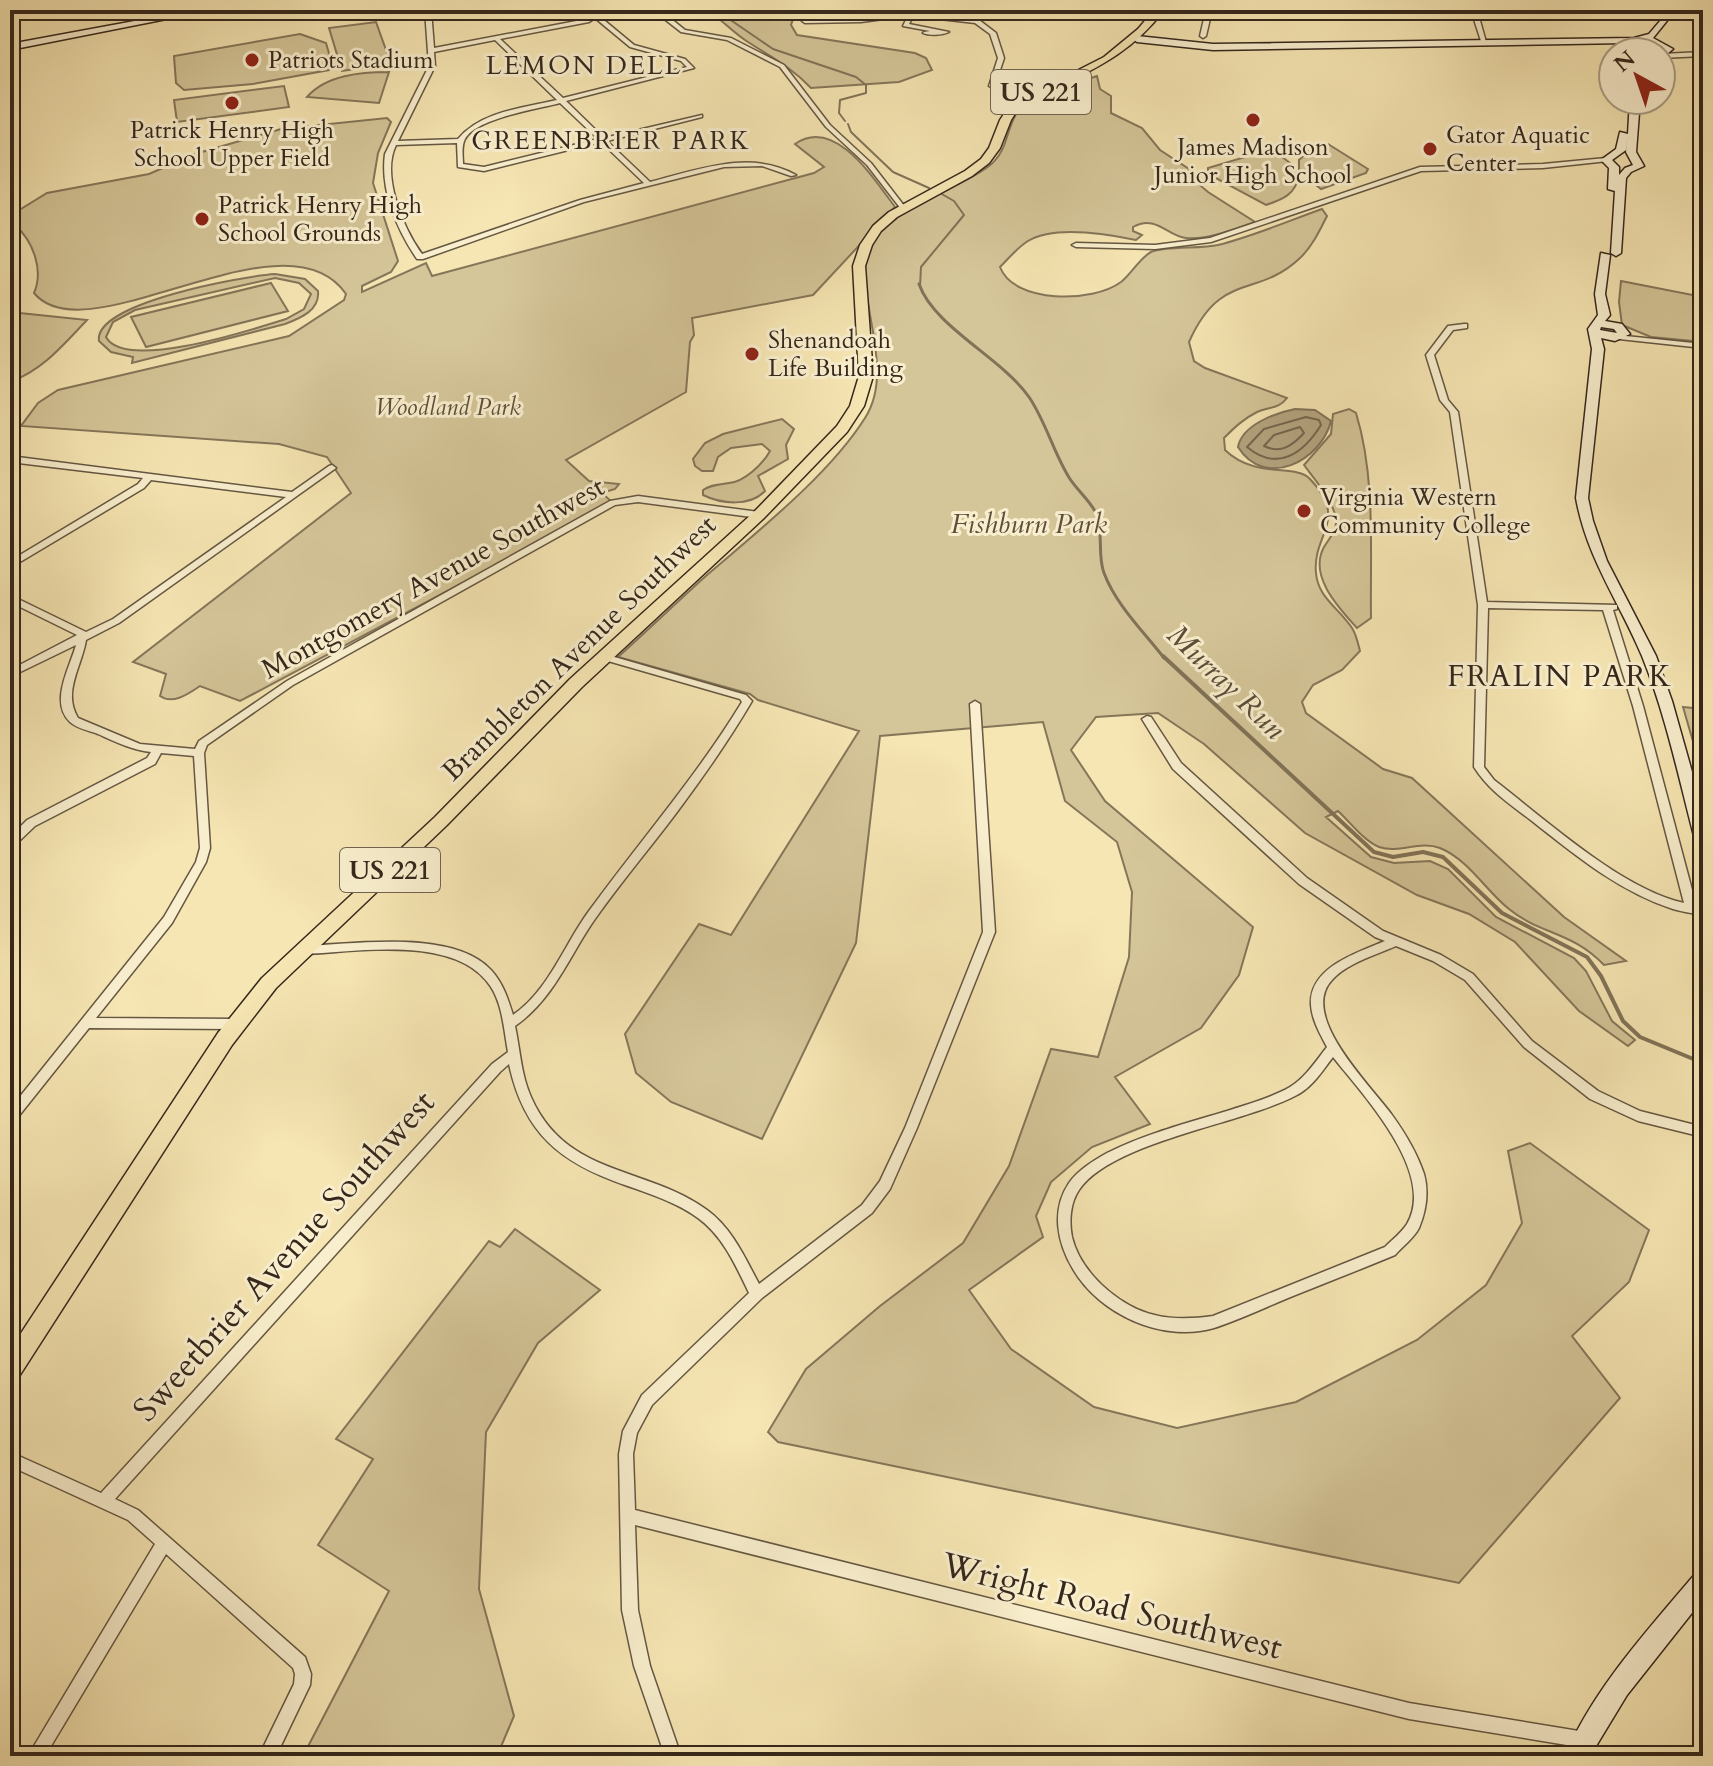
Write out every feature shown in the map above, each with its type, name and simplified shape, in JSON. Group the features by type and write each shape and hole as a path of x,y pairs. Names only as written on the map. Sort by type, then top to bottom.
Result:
{"main road":[{"path":"10,17 19,10"},
{"path":"10,47 208,10"},
{"name":"Brambleton Avenue Southwest","path":"10,1370 236,1024 269,983 441,821 604,657 759,515 842,429 863,390 867,362 861,257 875,231 903,208 988,159 999,145 1006,115 1024,101 1096,68 1137,39 1159,10"},
{"path":"1665,36 1668,13"},
{"path":"1655,36 1668,13"},
{"path":"1137,39 1213,47 1541,40 1597,42"},
{"path":"1541,40 1597,44"},
{"path":"1616,332 1611,292 1612,162 1622,148 1623,116"},
{"path":"1634,116 1631,158 1639,166 1628,170 1621,178 1611,254 1600,294 1604,315 1599,329 1582,498 1594,553 1624,607 1658,682 1703,840"},
{"path":"1612,162 1631,158"},
{"path":"1612,162 1628,170"},
{"path":"1599,329 1616,332"},
{"path":"1598,349 1616,332"},
{"path":"1581,1748 1635,1662 1703,1582"}],"street":[{"path":"430,10 433,50 430,76 385,164 386,178 418,255 424,257 555,210 736,163 771,166 793,175"},
{"path":"433,50 597,17 604,10"},
{"path":"656,10 683,31 729,39 782,66 828,126 869,164 903,208"},
{"path":"962,10 993,33 1001,55 992,86 1024,101"},
{"path":"1203,36 1209,10"},
{"path":"1221,10 1231,10"},
{"path":"1474,10 1484,41"},
{"path":"805,21 849,21 912,13 976,21"},
{"path":"912,13 905,25 946,32 926,33"},
{"path":"597,17 627,43 683,60 691,68 489,119 469,130 460,141 459,164 462,168 477,170 700,116"},
{"path":"497,39 649,184"},
{"path":"1677,47 1703,54"},
{"path":"1677,55 1703,54"},
{"path":"394,143 460,141"},
{"path":"1076,245 1155,247 1211,240 1420,169 1612,162"},
{"path":"1464,326 1451,328 1434,346 1430,359 1444,400 1454,412 1483,605 1477,758 1483,775 1622,880 1656,900 1703,911"},
{"path":"1616,332 1650,340 1703,346"},
{"path":"10,459 293,495"},
{"path":"10,674 82,640 128,612 332,468"},
{"path":"10,565 141,486 150,476"},
{"name":"Montgomery Avenue Southwest","path":"199,753 210,737 274,692 613,503 638,499 759,515"},
{"path":"10,598 79,630 82,640 66,691 68,713 83,726 109,738 157,751 199,753 205,848 201,862 168,920 10,1118"},
{"path":"1483,605 1624,607"},
{"path":"1607,607 1638,706 1691,909"},
{"path":"510,1023 533,1005 589,920 720,743 746,698 604,657"},
{"path":"673,1756 632,1626 626,1454 636,1416 679,1366 757,1294 878,1196 911,1128 986,944 989,907 975,704"},
{"path":"1147,719 1177,766 1270,853 1314,889 1394,942 1437,958 1469,977 1538,1053 1594,1095 1638,1116 1703,1132"},
{"path":"10,843 31,823 151,761 157,751"},
{"path":"1333,1048 1296,1089 1113,1157 1074,1186 1064,1218 1066,1238 1079,1269 1113,1302 1160,1323 1179,1326 1213,1322 1390,1251 1404,1241 1419,1221 1422,1190 1418,1173 1400,1137 1333,1048 1325,1034 1318,1005 1326,976 1345,961 1394,942"},
{"path":"304,950 415,949 458,955 493,980 510,1023 513,1055 523,1093 549,1135 578,1159 703,1214 723,1234 757,1294"},
{"path":"86,1023 236,1024"},
{"name":"Sweetbrier Avenue Southwest","path":"103,1501 496,1068 513,1055"},
{"path":"10,1459 133,1515 163,1545 299,1663 303,1674 302,1685 269,1752"},
{"name":"Wright Road Southwest","path":"628,1516 1409,1711 1581,1748"},
{"path":"36,1756 163,1545"}],"green space":[{"path":"706,10 801,10 795,13 791,25 797,35 915,53 926,58 932,70 899,82 811,88"},
{"path":"376,22 391,64 342,71 329,28"},
{"name":"Patriots Stadium","path":"300,34 326,43 332,64 329,70 253,84 184,90 176,83 174,56"},
{"path":"389,72 379,103 307,97 334,79"},
{"name":"Fishburn Park","path":"1097,76 1100,89 1111,96 1111,113 1142,128 1160,150 1189,169 1194,180 1208,192 1255,222 1194,238 1179,236 1148,223 1133,227 1133,231 1142,235 1136,240 1081,232 1052,233 1028,241 1000,267 1008,279 1037,294 1092,294 1121,282 1151,252 1218,245 1322,209 1327,216 1312,244 1300,258 1284,270 1240,288 1214,304 1201,319 1189,342 1194,361 1205,368 1287,398 1239,424 1224,438 1225,450 1249,465 1303,474 1321,493 1327,505 1326,527 1316,559 1318,582 1325,596 1352,628 1360,651 1342,670 1313,685 1302,702 1306,713 1383,769 1412,778 1564,917 1626,961 1604,965 1568,939 1521,917 1501,902 1460,860 1440,848 1425,845 1394,849 1379,847 1338,811 1326,817 1371,857 1394,863 1430,861 1448,869 1496,917 1574,958 1586,971 1612,1021 1635,1040 1628,1046 1579,1011 1515,942 1469,914 1417,895 1305,833 1204,744 1158,713 1096,717 1071,750 1105,801 1253,927 1239,975 1201,1028 1115,1077 1150,1124 1092,1147 1051,1182 1036,1216 1043,1237 969,1290 1011,1349 1094,1407 1177,1428 1296,1402 1417,1340 1486,1285 1522,1223 1508,1151 1530,1143 1649,1230 1629,1282 1572,1336 1620,1398 1459,1583 778,1442 768,1432 806,1369 880,1306 963,1243 1009,1166 1051,1049 1098,1057 1129,957 1132,892 1117,842 1065,801 1043,722 880,736 856,943 762,1139 671,1102 636,1073 625,1034 699,924 731,935 859,731 758,700 750,694 618,657 813,481 865,418 874,398 877,377 865,270 868,252 876,238 904,213 975,175 997,159 1015,116 1029,102"},
{"name":"Patrick Henry High School Upper Field","path":"284,86 289,107 177,122 174,100"},
{"name":"Woodland Park","path":"387,118 391,122 378,153 373,183 398,261 391,272 362,286 362,292 426,263 432,276 814,173 824,167 795,144 810,138 825,138 852,154 895,207 813,295 692,318 694,335 690,342 686,392 566,460 589,481 619,484 615,489 602,493 613,503 240,701 200,686 180,697 165,698 160,696 166,674 133,662 351,493 327,457 279,444 21,426 38,403 58,390 289,336 344,300 346,294 317,271 279,266 234,272 97,308 60,308 34,293 38,275 35,256 27,239 15,225 16,212 47,193 149,174 195,154 281,129"},
{"path":"1328,144 1368,169 1366,173 1321,189 1299,171 1299,160 1309,151"},
{"path":"1272,149 1294,166 1298,176 1291,192 1277,201 1266,205 1208,174 1208,168"},
{"path":"275,274 305,279 318,291 316,303 303,316 285,324 132,363 133,357 111,352 99,341 104,327 120,315 144,304 204,286","holes":["275,278 299,283 311,294 304,309 286,319 247,331 163,349 118,347 106,337 113,322 135,310"]},
{"path":"1621,281 1703,297 1703,342 1651,337 1622,325 1619,302"},
{"path":"271,283 288,311 146,347 131,317"},
{"path":"10,312 87,320 43,364 10,382"},
{"path":"1349,409 1356,413 1362,438 1371,515 1371,618 1357,628 1334,601 1323,580 1320,558 1336,519 1327,498 1304,465 1331,434 1333,414"},
{"path":"782,419 794,429 786,445 788,459 758,476 765,491 744,502 718,500 703,495 703,490 709,487 735,482 747,476 770,451 762,444 731,448 718,457 713,471 702,471 695,466 693,459 705,443 723,434"},
{"path":"1683,707 1703,709 1703,776"},
{"path":"515,1229 600,1290 538,1343 486,1432 479,1589 514,1716 497,1756 303,1756 389,1591 318,1545 373,1459 336,1439 489,1241 500,1247"}],"water":[{"path":"1295,409 1315,410 1331,421 1316,448 1291,465 1277,468 1263,467 1249,460 1238,447 1246,432 1269,417"}],"waterway":[{"name":"Murray Run","path":"716,10 773,49 856,77 866,85 866,93 840,100 839,113 845,121"},
{"name":"Murray Run","path":"848,124 851,132 893,172 929,188"},
{"name":"Murray Run","path":"920,286 921,267 964,215 954,201 940,193"},
{"name":"Murray Run","path":"920,286 939,314 1003,369 1029,397 1064,469 1096,513 1102,566 1109,585 1164,658"},
{"name":"Murray Run","path":"1163,656 1374,852 1393,857 1423,852 1443,857 1502,913 1587,957 1601,976 1623,1021 1640,1037 1703,1063"}],"place":[{"name":"Patriots Stadium","path":"252,60"},
{"name":"Patrick Henry High School Upper Field","path":"232,103"},
{"name":"James Madison Junior High School","path":"1253,120"},
{"name":"Gator Aquatic Center","path":"1430,149"},
{"name":"Patrick Henry High School Grounds","path":"202,219"},
{"name":"Shenandoah Life Building","path":"752,354"},
{"name":"Virginia Western Community College","path":"1304,511"}],"district":[{"name":"LEMON DELL","path":"584,65"},
{"name":"GREENBRIER PARK","path":"611,140"},
{"name":"FRALIN PARK","path":"1560,676"}]}
